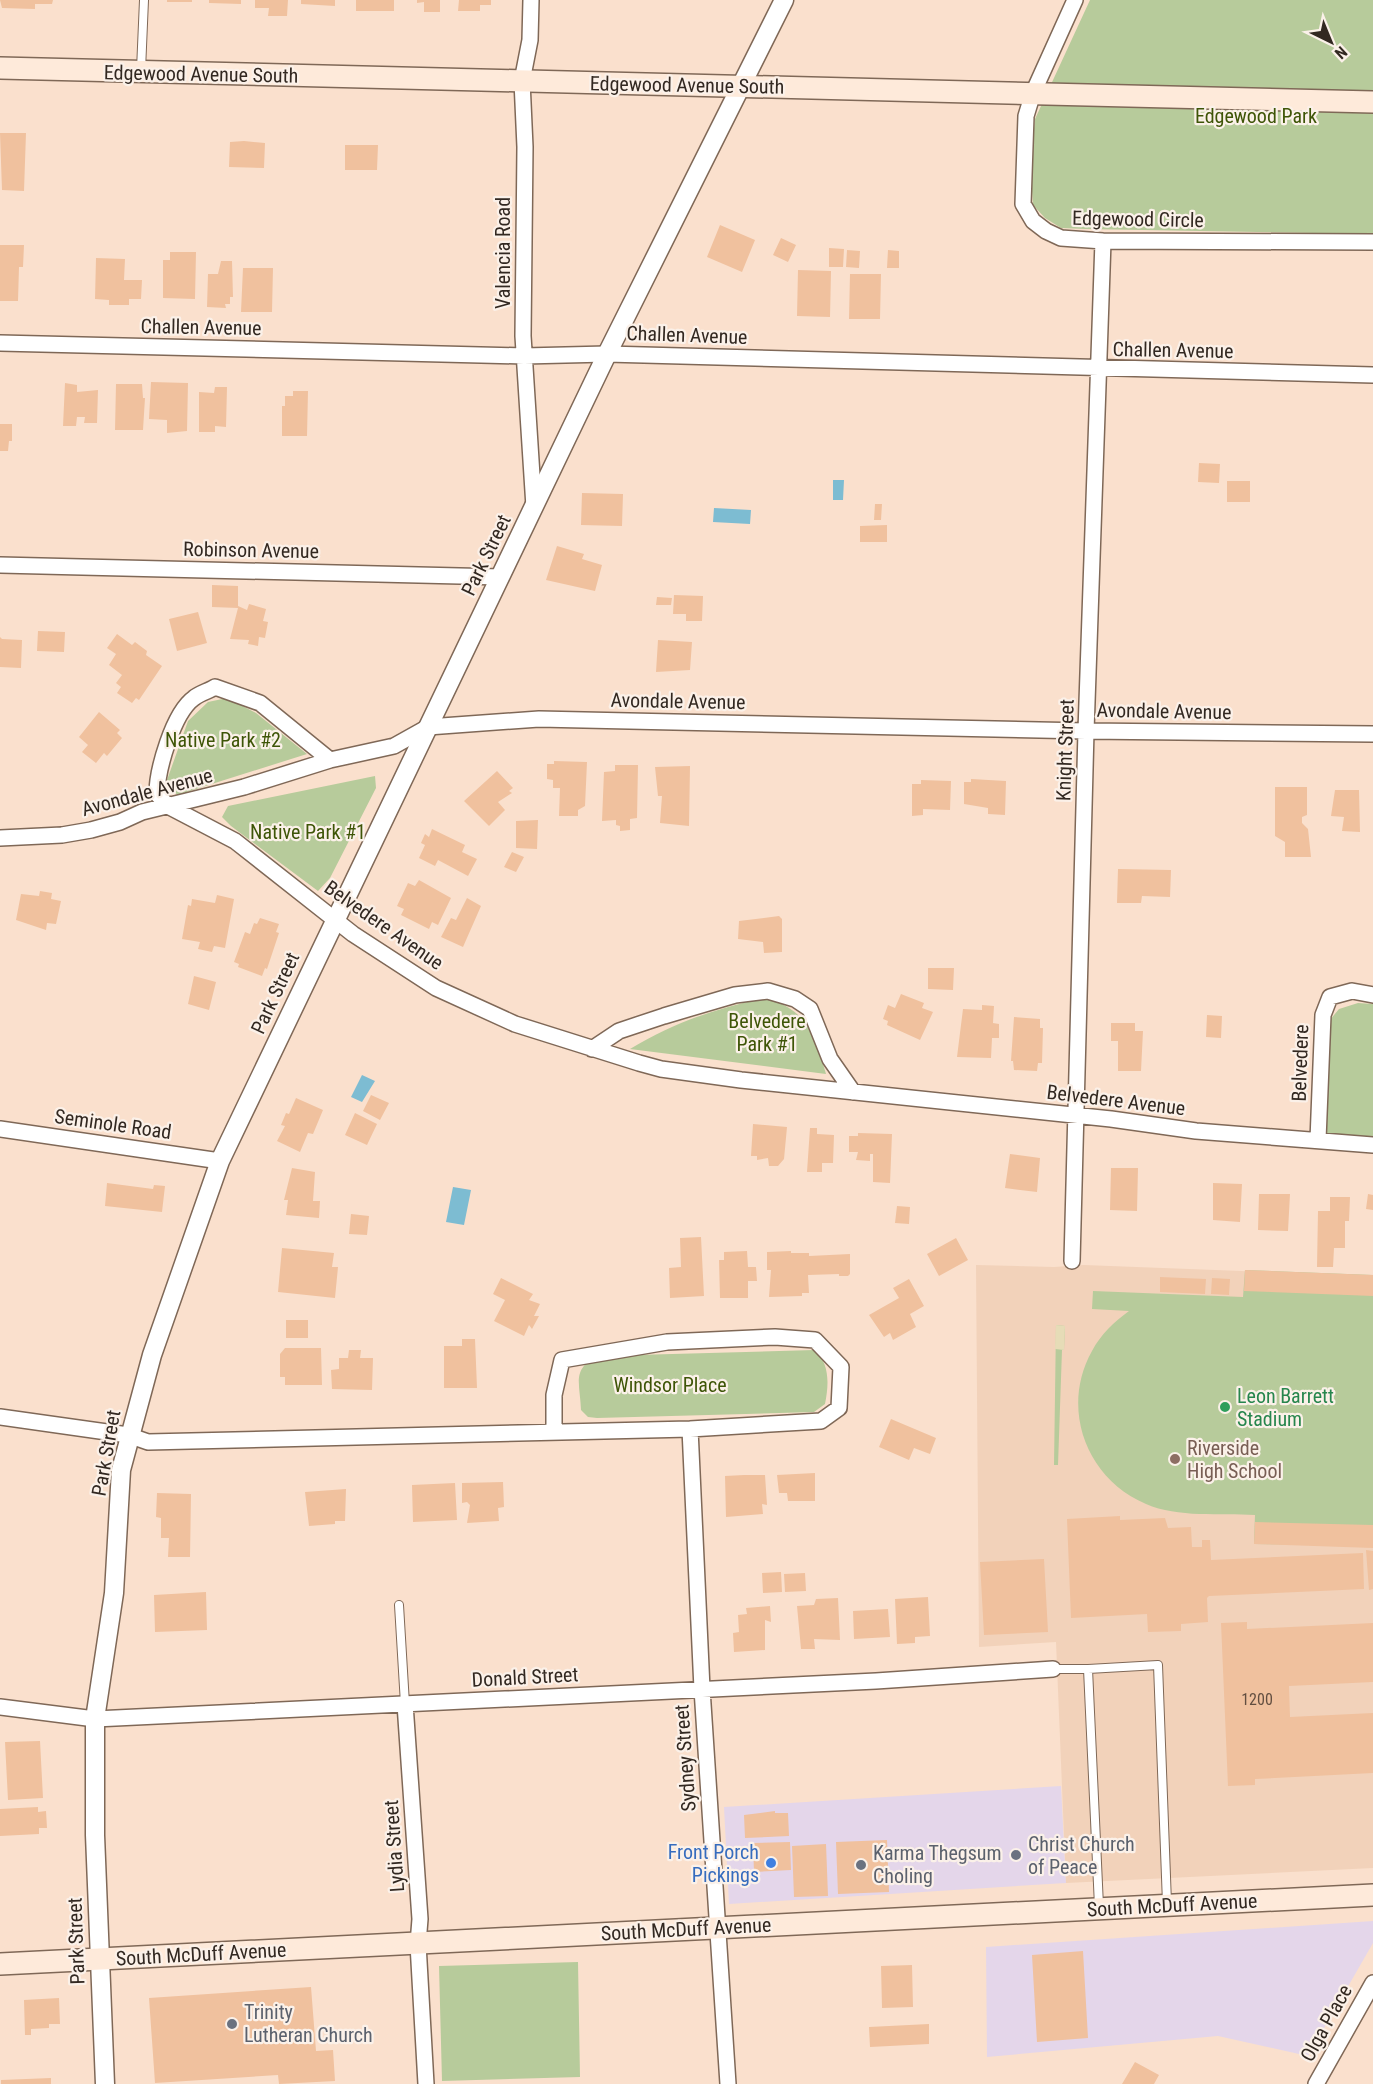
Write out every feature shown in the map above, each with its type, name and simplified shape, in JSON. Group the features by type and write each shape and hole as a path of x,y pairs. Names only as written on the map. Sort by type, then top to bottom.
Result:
{"main road":[{"name":"Edgewood Avenue South","path":"0,68 141,74 1373,102"},
{"name":"South McDuff Avenue","path":"0,1965 1373,1895"}],"street":[{"name":"Valencia Road","path":"531,0 530,40 522,81 525,147 524,356 534,507"},
{"name":"Park Street","path":"105,2084 95,1834 95,1719 114,1593 121,1470 128,1435 152,1356 220,1161 607,354 784,0"},
{"name":"Edgewood Circle","path":"1075,0 1033,93 1026,116 1023,204 1033,221 1046,231 1061,238 1103,241 1373,242"},
{"name":"Knight Street","path":"1072,1261 1097,369 1103,241"},
{"name":"Challen Avenue","path":"0,343 524,356 607,354 1373,375"},
{"name":"Robinson Avenue","path":"0,565 501,577"},
{"path":"168,806 157,794 157,776 179,715 193,698 215,687 260,703 330,760"},
{"name":"Avondale Avenue","path":"0,838 62,835 91,830 120,822 142,812 244,787 330,760 394,746 428,727 539,718 1086,731 1373,734"},
{"name":"Belvedere Avenue","path":"168,806 236,841 353,934 436,988 516,1024 661,1069 1196,1131 1373,1145"},
{"path":"592,1048 619,1031 735,995 768,991 795,999 810,1009 830,1059 853,1092"},
{"name":"Belvedere","path":"1318,1140 1323,1015 1330,997 1352,991 1373,995"},
{"name":"Seminole Road","path":"0,1129 220,1161"},
{"path":"0,1417 128,1435 148,1442 690,1429 821,1421 839,1408 841,1367 815,1340 775,1337 667,1342 562,1360 554,1395 554,1432"},
{"name":"Sydney Street","path":"690,1429 702,1689 728,2084"},
{"name":"Donald Street","path":"0,1707 95,1719 1053,1669"},
{"name":"Lydia Street","path":"405,1704 420,1919 418,1944 426,2084"},
{"name":"Olga Place","path":"1316,2084 1373,1983"}],"lane":[{"path":"141,74 144,0"},
{"name":"Lydia Street","path":"399,1605 405,1704"},
{"path":"1053,1669 1158,1665 1167,1905"},
{"path":"1088,1669 1099,1908"}],"shaded area":[{"name":"Riverside High School","path":"976,1265 1054,1267 1084,1265 1373,1276 1373,1868 1066,1883 1056,1642 979,1647"},
{"path":"1061,1786 1066,1883 729,1904 724,1807"},
{"path":"1373,1921 1373,1943 1308,2056 1218,2036 987,2057 986,1947"}],"green space":[{"name":"Edgewood Park","path":"1090,0 1373,0 1373,234 1061,228 1045,218 1033,205 1030,164 1035,119"},
{"name":"Native Park #2","path":"227,698 256,713 307,754 177,795 167,780 188,721 208,702"},
{"name":"Native Park #1","path":"375,776 376,788 330,878 318,891 222,817 228,806"},
{"name":"Belvedere Park #1","path":"765,998 791,1009 800,1017 813,1036 826,1074 630,1049 662,1031 695,1018"},
{"path":"1358,1003 1373,1004 1373,1138 1319,1133 1329,1021 1339,1009"},
{"name":"Leon Barrett Stadium","path":"1245,1270 1373,1275 1373,1545 1254,1544 1255,1515 1185,1513 1146,1504 1125,1493 1108,1478 1094,1460 1084,1440 1079,1418 1078,1395 1083,1373 1099,1339 1129,1311 1092,1309 1093,1291 1243,1297"},
{"path":"1056,1325 1065,1326 1058,1465 1054,1465"},
{"name":"Windsor Place","path":"814,1350 826,1368 827,1389 825,1404 814,1412 597,1418 588,1417 581,1410 579,1377 581,1371 590,1361 599,1356"},
{"path":"578,1962 580,2077 442,2081 439,1966"}],"sand":[{"path":"1056,1325 1065,1326 1064,1350 1055,1349"}],"water":[{"path":"833,480 844,480 843,500 833,500"},
{"path":"714,508 751,510 750,524 713,522"},
{"path":"362,1075 375,1081 362,1102 351,1097"},
{"path":"453,1187 471,1190 464,1225 446,1222"}],"building":[{"path":"0,0 53,0 52,4 35,4 35,9 2,8"},
{"path":"167,0 192,0 192,2 167,2"},
{"path":"209,0 241,0 241,4 209,3"},
{"path":"255,0 288,0 287,16 268,16 269,8 255,8"},
{"path":"301,0 335,0 335,6 301,4"},
{"path":"356,0 394,0 394,11 356,11"},
{"path":"417,0 440,0 440,12 424,12 424,2 417,3"},
{"path":"459,0 491,0 491,5 480,5 480,11 458,11"},
{"path":"0,133 26,133 24,191 2,190"},
{"path":"230,142 265,143 264,168 229,167"},
{"path":"345,145 378,145 377,170 345,170"},
{"path":"720,225 755,240 742,272 707,257"},
{"path":"781,238 796,245 788,262 773,255"},
{"path":"0,245 24,245 23,267 19,267 18,301 0,301"},
{"path":"829,248 844,249 843,267 829,267"},
{"path":"847,250 860,251 859,268 846,267"},
{"path":"888,250 899,251 899,268 887,268"},
{"path":"170,252 196,252 195,299 163,298 163,260 170,260"},
{"path":"96,258 125,259 124,280 142,280 141,299 129,299 129,305 109,305 109,300 95,299"},
{"path":"221,261 232,261 233,297 230,297 230,304 225,304 226,308 207,307 208,274 218,274"},
{"path":"243,268 273,268 272,312 241,312"},
{"path":"798,270 831,271 830,317 797,316"},
{"path":"850,274 881,274 880,319 849,319"},
{"path":"151,382 188,383 187,431 167,433 167,420 149,419"},
{"path":"65,383 77,385 77,392 98,390 97,423 84,423 85,417 77,417 76,426 63,426"},
{"path":"116,384 142,384 143,398 145,398 143,430 115,430"},
{"path":"215,387 227,387 226,427 215,426 215,432 199,432 199,392 214,393"},
{"path":"293,391 308,391 307,436 282,436 282,406 285,406 285,396 293,396"},
{"path":"0,424 12,424 12,441 9,441 8,451 0,451"},
{"path":"1199,463 1220,464 1219,483 1198,482"},
{"path":"1227,481 1250,481 1250,502 1227,502"},
{"path":"582,493 623,494 622,526 581,525"},
{"path":"875,504 882,504 881,520 874,520"},
{"path":"887,525 887,542 860,542 860,526"},
{"path":"557,546 584,554 582,559 602,565 595,591 546,580"},
{"path":"212,585 238,586 238,606 247,610 249,604 266,609 263,621 268,622 265,638 259,637 258,646 248,644 249,640 230,639 238,608 212,607"},
{"path":"674,595 703,596 702,621 686,621 686,614 673,614"},
{"path":"657,597 672,598 671,605 656,605"},
{"path":"198,612 207,643 177,651 169,619"},
{"path":"38,631 65,632 64,652 37,651"},
{"path":"117,634 132,645 135,642 147,651 146,655 162,666 139,700 136,698 132,703 117,693 121,687 116,683 122,675 109,665 116,654 107,648"},
{"path":"0,637 22,640 21,668 0,667"},
{"path":"658,640 692,642 690,670 656,672"},
{"path":"99,712 120,730 117,733 122,738 107,756 104,753 96,763 82,752 88,745 79,737"},
{"path":"554,761 587,762 585,806 578,810 578,816 559,816 560,788 553,788 553,780 547,779 547,764 554,764"},
{"path":"615,765 638,765 637,818 630,819 630,830 620,831 616,820 602,821 604,772 615,771"},
{"path":"690,766 689,826 660,823 662,796 658,796 655,767"},
{"path":"497,771 513,788 509,791 512,793 498,802 505,810 489,826 464,801"},
{"path":"971,779 1006,781 1005,815 988,814 988,808 964,804 964,782 971,782"},
{"path":"921,780 951,781 950,810 923,809 923,815 912,816 912,784 921,784"},
{"path":"1275,787 1307,787 1307,815 1302,817 1302,823 1308,829 1311,857 1285,857 1285,842 1275,836"},
{"path":"1335,790 1359,790 1360,832 1342,831 1344,817 1331,816"},
{"path":"538,820 537,849 516,848 516,821"},
{"path":"432,829 465,845 462,852 477,859 468,876 438,860 435,866 419,858 425,845 421,843 425,834 429,837"},
{"path":"512,852 524,857 516,872 504,867"},
{"path":"1118,869 1171,870 1170,897 1142,896 1141,903 1117,903"},
{"path":"419,880 451,898 438,925 432,922 429,929 401,915 404,909 397,906 408,883 415,886"},
{"path":"40,891 52,893 51,899 61,901 56,924 47,923 46,930 16,920 21,894 39,896"},
{"path":"217,895 234,899 225,948 214,946 212,952 198,949 200,942 182,939 188,905 191,906 192,899 215,903"},
{"path":"467,898 481,906 463,947 441,937 451,918 456,920"},
{"path":"779,916 782,919 782,952 764,953 763,942 738,939 739,921"},
{"path":"260,918 279,924 276,932 279,933 267,969 265,968 262,976 238,967 239,964 234,962 245,932 250,934 254,923 257,924"},
{"path":"928,968 954,968 953,990 928,989"},
{"path":"194,976 216,982 209,1010 188,1004"},
{"path":"901,994 924,1003 922,1008 933,1012 920,1040 887,1025 888,1021 883,1019 888,1005 895,1008"},
{"path":"982,1005 994,1006 993,1023 999,1024 999,1038 992,1038 991,1058 957,1057 963,1009 982,1010"},
{"path":"1207,1015 1222,1016 1221,1038 1206,1037"},
{"path":"1014,1017 1040,1019 1040,1028 1043,1028 1042,1063 1038,1063 1037,1071 1014,1070 1013,1061 1011,1061"},
{"path":"1111,1023 1135,1023 1135,1031 1143,1031 1141,1071 1118,1071 1118,1041 1111,1041"},
{"path":"371,1095 389,1103 380,1120 363,1111"},
{"path":"296,1098 323,1110 313,1134 308,1133 300,1152 277,1141 285,1126 281,1125 286,1113 289,1114"},
{"path":"355,1113 377,1124 367,1145 345,1135"},
{"path":"753,1124 787,1127 784,1159 778,1166 769,1166 768,1158 757,1160 757,1156 751,1156"},
{"path":"810,1128 817,1128 817,1134 834,1135 833,1163 822,1163 822,1172 807,1172"},
{"path":"858,1133 892,1134 890,1183 873,1182 873,1154 870,1154 870,1161 856,1160 858,1152 849,1152 849,1136 858,1136"},
{"path":"1010,1154 1040,1158 1037,1192 1005,1188"},
{"path":"292,1168 315,1172 313,1201 320,1201 319,1218 286,1215 288,1200 284,1200"},
{"path":"1111,1168 1138,1168 1137,1211 1110,1210"},
{"path":"107,1183 153,1189 154,1185 165,1186 162,1212 105,1206"},
{"path":"1213,1183 1242,1184 1240,1222 1213,1220"},
{"path":"1259,1194 1290,1194 1288,1231 1258,1230"},
{"path":"1368,1194 1373,1195 1373,1210 1366,1209"},
{"path":"1330,1197 1350,1197 1349,1221 1345,1221 1345,1248 1334,1248 1333,1267 1317,1267 1318,1211 1330,1211"},
{"path":"897,1206 910,1207 909,1224 895,1223"},
{"path":"351,1214 369,1216 367,1235 349,1234"},
{"path":"701,1237 704,1296 670,1298 669,1268 681,1267 680,1238"},
{"path":"956,1238 968,1260 939,1276 927,1254"},
{"path":"282,1248 334,1253 332,1267 338,1267 335,1298 278,1292"},
{"path":"747,1251 748,1267 756,1267 757,1281 748,1281 748,1298 720,1298 719,1260 724,1260 724,1252"},
{"path":"791,1251 791,1253 809,1253 809,1256 850,1254 850,1274 848,1276 808,1275 809,1293 802,1293 802,1296 769,1297 771,1270 767,1270 767,1252"},
{"path":"1245,1270 1373,1275 1373,1296 1244,1291"},
{"path":"1160,1277 1206,1279 1205,1294 1160,1292"},
{"path":"501,1278 533,1294 529,1300 540,1304 534,1316 539,1316 532,1329 529,1325 524,1336 494,1321 505,1300 493,1294"},
{"path":"1212,1278 1230,1279 1229,1295 1211,1294"},
{"path":"909,1279 924,1306 910,1314 916,1327 893,1340 890,1333 884,1337 869,1315 899,1298 893,1288"},
{"path":"286,1320 308,1320 308,1338 286,1338"},
{"path":"462,1339 475,1339 477,1388 444,1388 444,1346 462,1346"},
{"path":"285,1348 321,1348 322,1385 285,1385 285,1377 280,1377 280,1354"},
{"path":"349,1350 361,1350 360,1358 373,1358 372,1390 332,1389 331,1370 339,1369 339,1358 348,1358"},
{"path":"891,1419 936,1438 930,1454 914,1448 909,1460 879,1447"},
{"path":"815,1473 815,1501 788,1501 787,1493 779,1493 777,1475"},
{"path":"765,1475 767,1505 762,1504 763,1514 726,1517 725,1476"},
{"path":"503,1482 504,1507 498,1508 499,1521 467,1523 470,1505 467,1502 462,1503 462,1483"},
{"path":"455,1483 457,1520 413,1522 412,1485"},
{"path":"346,1489 345,1521 309,1526 305,1492"},
{"path":"157,1493 191,1494 190,1557 168,1557 169,1538 161,1538 161,1518 156,1517"},
{"path":"1120,1516 1120,1520 1165,1518 1168,1528 1191,1527 1192,1547 1202,1547 1202,1540 1210,1540 1211,1560 1363,1553 1364,1589 1209,1596 1207,1598 1208,1622 1181,1624 1181,1631 1148,1632 1147,1614 1071,1618 1067,1519"},
{"path":"1255,1522 1373,1525 1373,1548 1254,1544"},
{"path":"1366,1550 1373,1551 1373,1589 1369,1590"},
{"path":"1044,1559 1048,1632 984,1635 980,1562"},
{"path":"781,1572 782,1592 763,1593 762,1573"},
{"path":"805,1573 806,1591 785,1592 784,1574"},
{"path":"206,1592 207,1630 155,1632 154,1595"},
{"path":"928,1597 930,1636 915,1637 915,1643 897,1644 895,1599"},
{"path":"838,1598 840,1640 814,1639 815,1649 801,1649 797,1606 814,1605 816,1599"},
{"path":"770,1606 771,1622 765,1620 765,1650 734,1652 733,1633 739,1632 738,1615 747,1614 746,1608"},
{"path":"888,1609 890,1637 854,1639 853,1611"},
{"path":"1247,1622 1247,1629 1373,1623 1373,1682 1289,1686 1290,1717 1373,1713 1373,1773 1255,1779 1255,1785 1228,1786 1221,1623"},
{"path":"40,1741 43,1798 8,1800 5,1742"},
{"path":"38,1807 38,1812 46,1811 47,1828 39,1828 39,1834 0,1836 0,1809"},
{"path":"775,1811 775,1813 788,1813 789,1836 745,1838 744,1815"},
{"path":"887,1840 889,1892 838,1894 836,1842"},
{"path":"790,1842 791,1870 754,1872 753,1843"},
{"path":"826,1844 828,1896 794,1897 792,1846"},
{"path":"1083,1951 1088,2038 1037,2042 1032,1955"},
{"path":"912,1965 913,2007 882,2008 881,1966"},
{"name":"Trinity Lutheran Church","path":"311,1987 316,2051 333,2050 335,2081 279,2084 278,2075 155,2083 149,1998"},
{"path":"59,1998 60,2024 49,2024 49,2028 31,2029 31,2035 25,2035 24,2000"},
{"path":"929,2024 929,2044 870,2047 869,2027"},
{"path":"1135,2062 1159,2075 1154,2084 1122,2084"},
{"path":"51,2078 51,2084 1,2084 1,2080"}],"place":[{"name":"Leon Barrett Stadium","path":"1225,1407"},
{"name":"Riverside High School","path":"1175,1459"},
{"name":"Christ Church of Peace","path":"1016,1855"},
{"name":"Front Porch Pickings","path":"771,1863"},
{"name":"Karma Thegsum Choling","path":"861,1865"},
{"name":"Trinity Lutheran Church","path":"232,2024"}]}
